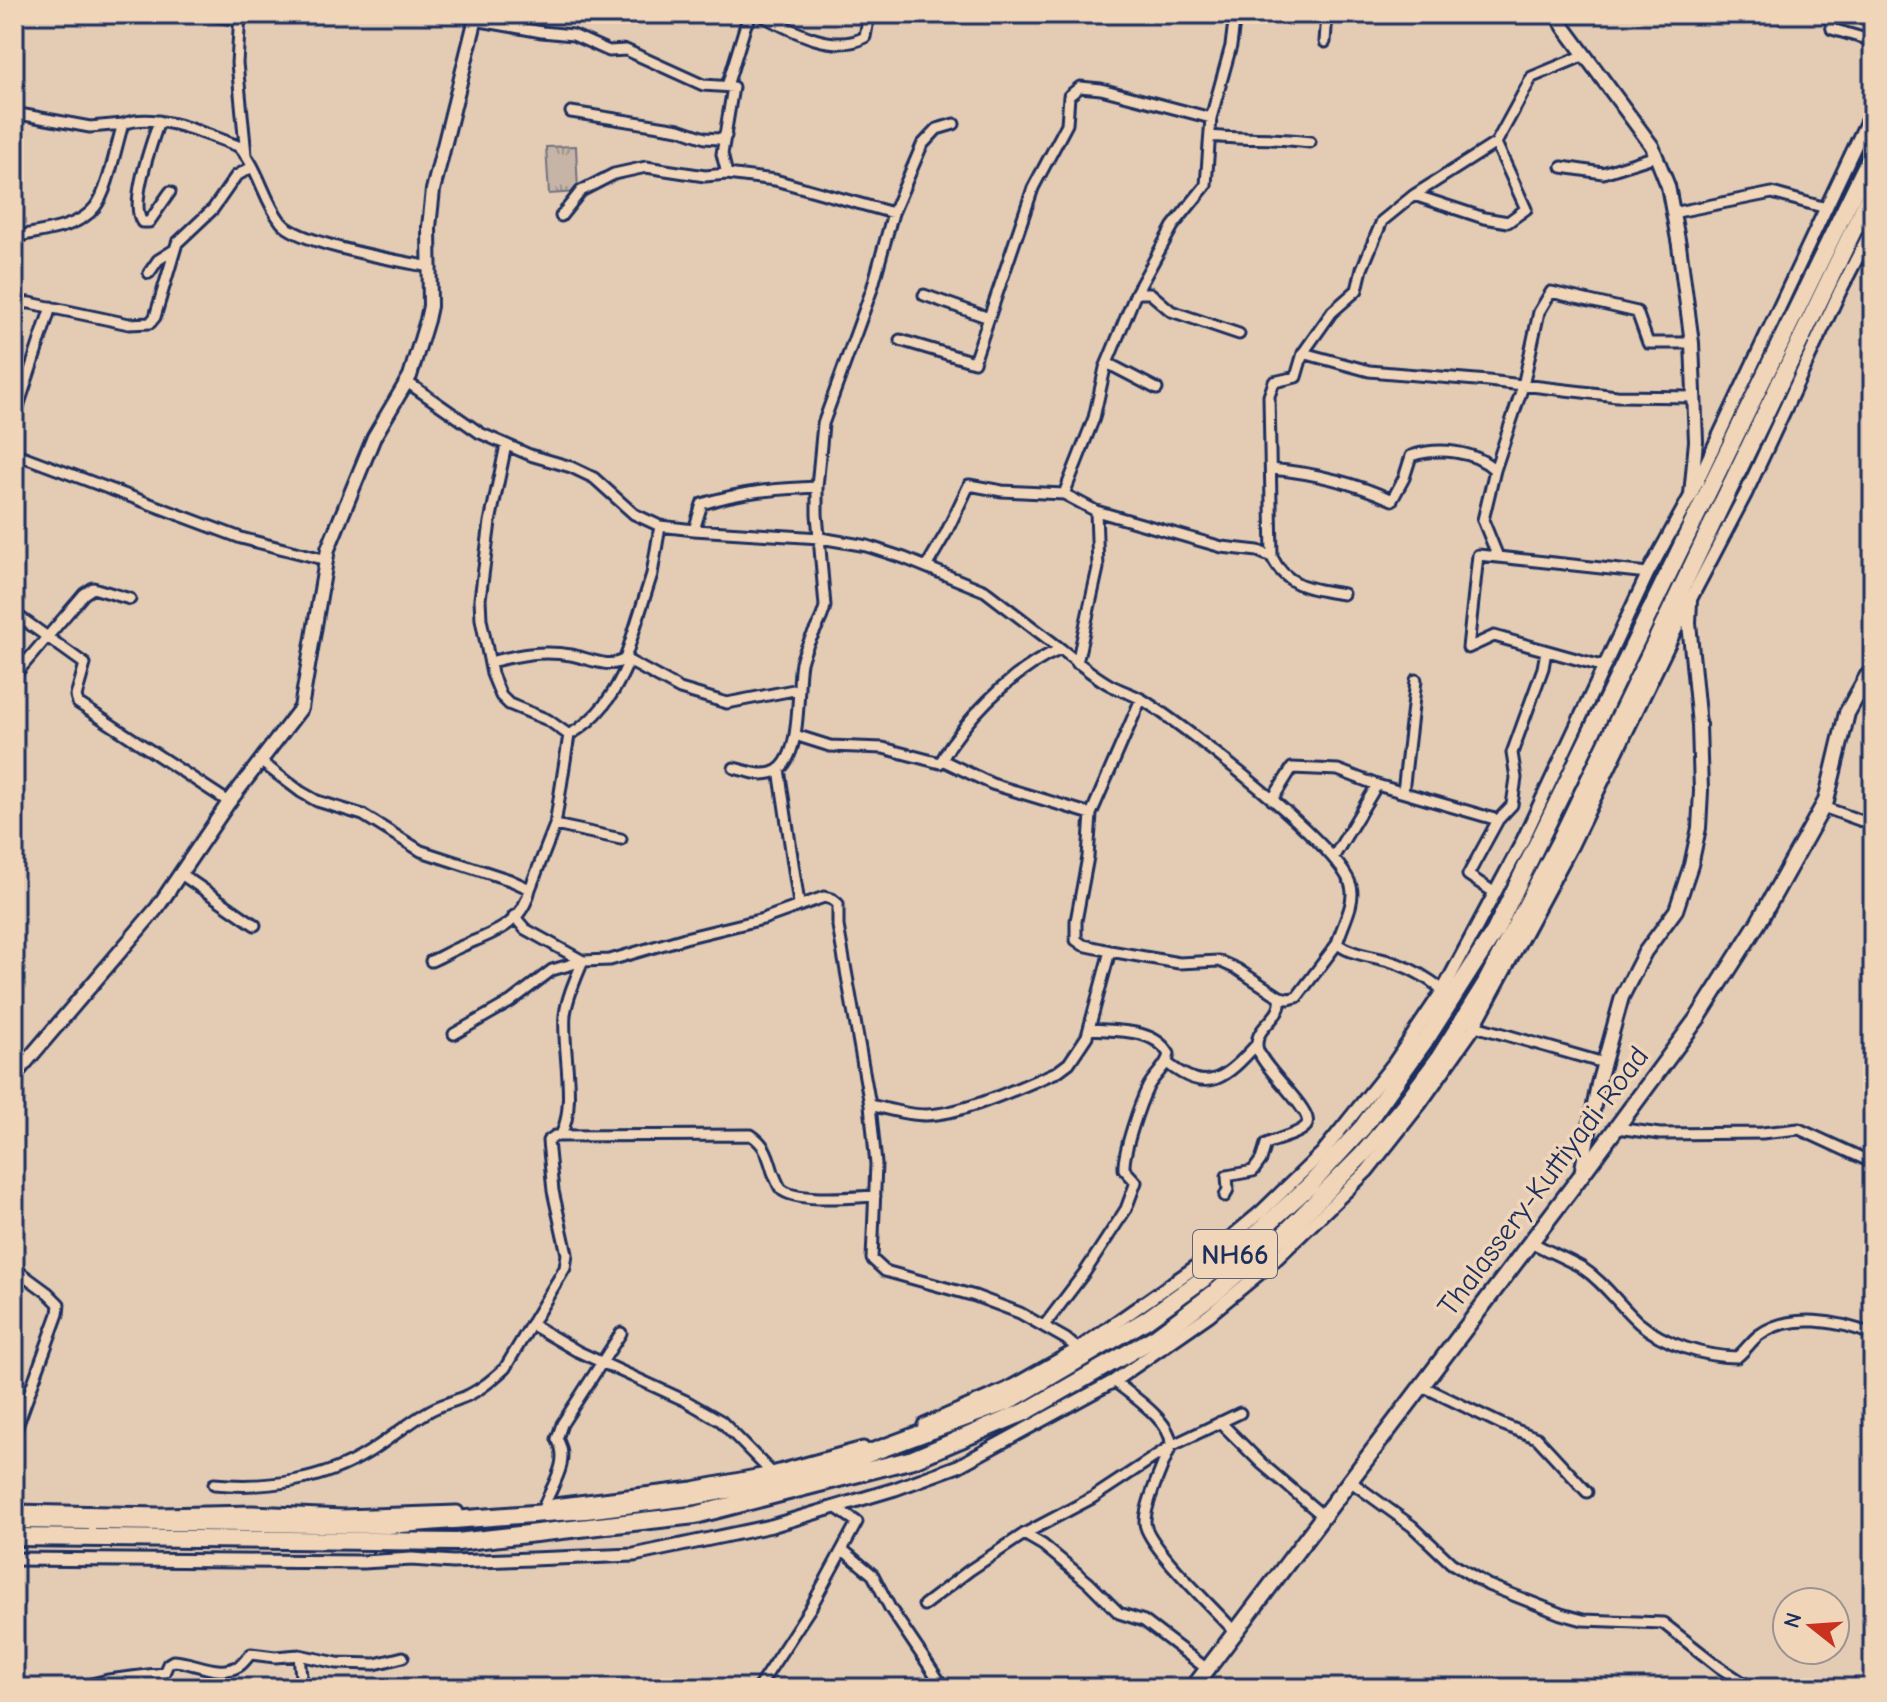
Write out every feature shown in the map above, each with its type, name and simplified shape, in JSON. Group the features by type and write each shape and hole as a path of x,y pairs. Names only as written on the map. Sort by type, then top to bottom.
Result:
{"highway":[{"name":"NH66","path":"14,1520 388,1525 586,1510 696,1496 816,1473 1007,1402 1146,1320 1225,1263 1310,1185 1363,1127 1430,1033 1495,931 1873,152"},
{"name":"NH66","path":"14,1537 457,1542 695,1515 913,1459 1025,1412 1156,1337 1216,1292 1286,1232 1363,1154 1438,1060 1486,983 1560,841 1873,189"}],"main road":[{"path":"1558,14 1564,27 1652,146 1668,186 1692,343 1696,441 1691,495"},
{"path":"14,1076 157,908 229,802 301,708 328,549 374,437 407,382 427,320 433,190 476,17"},
{"path":"1580,1177 1604,1063 1622,997 1633,972 1676,910 1699,828 1699,725 1689,623 1690,600"},
{"name":"Thalassery-Kuttiyadi Road","path":"1193,1688 1699,1016 1758,923 1823,807 1847,713 1873,672"}],"street":[{"path":"205,14 239,17 237,63 246,155"},
{"path":"727,86 746,24 753,14"},
{"path":"759,14 813,37 840,44 854,43 865,37 869,14"},
{"path":"1064,494 1094,418 1107,363 1136,293 1173,226 1206,185 1211,118 1231,46 1235,14"},
{"path":"1325,42 1327,14"},
{"path":"1829,14 1832,29 1873,41"},
{"path":"476,17 542,32 573,35 609,51 626,50 703,85 733,87 722,154 727,174"},
{"path":"1343,594 1307,588 1279,573 1272,557 1269,396 1274,382 1296,377 1303,353 1332,312 1357,290 1362,269 1382,221 1414,195 1496,143 1532,77 1585,55"},
{"path":"900,340 974,362 1033,188 1067,124 1069,96 1080,87 1101,89 1211,118"},
{"path":"14,1511 252,1512 343,1516 513,1510 693,1488 772,1473 864,1448 1007,1389 1078,1349 1194,1268 1261,1212 1322,1153 1394,1063 1443,990 1495,893 1648,573 1691,495 1873,108"},
{"path":"571,112 679,129 705,138 726,136"},
{"path":"14,113 90,127 123,124 143,118 238,146 246,155 278,219 291,231 320,242 430,267"},
{"path":"159,121 140,189 137,213 142,222 149,222 155,216 170,192"},
{"path":"14,237 70,224 89,214 97,205 123,124"},
{"path":"734,768 770,773 779,769 794,744 801,662 825,606 817,487 823,424 872,289 893,213 922,145 937,129 954,124"},
{"path":"1210,136 1310,142"},
{"path":"1414,195 1484,218 1508,222 1526,209 1496,143"},
{"path":"1562,167 1603,173 1656,156"},
{"path":"14,302 129,324 150,323 155,317 174,250 183,235 213,209 236,176 252,167"},
{"path":"561,216 581,191 614,174 646,167 705,176 727,174 775,180 893,213"},
{"path":"1672,213 1772,193 1826,208"},
{"path":"14,1559 363,1562 412,1559 453,1562 634,1555 711,1540 835,1507 958,1466 1114,1381 1219,1307 1272,1263 1367,1171 1420,1104 1475,1026 1571,847 1873,227"},
{"path":"149,273 158,260 174,250"},
{"path":"1498,557 1483,520 1495,470 1523,386 1539,312 1551,292 1637,312 1648,343 1692,343"},
{"path":"1136,293 1150,293 1171,311 1239,334"},
{"path":"924,295 989,318"},
{"path":"14,419 51,307"},
{"path":"1303,353 1369,371 1617,396 1695,397"},
{"path":"1107,363 1157,389"},
{"path":"407,382 480,433 594,478 634,514 660,526 820,538 867,546 985,591 1077,663 1112,686 1141,699 1235,768 1333,858 1352,887 1349,909 1337,944 1297,997 1280,997 1219,961 1179,963 1083,945 1076,940 1091,814 1110,777 1141,699"},
{"path":"506,445 490,522 480,599 490,662 501,696 509,704 548,720 569,735"},
{"path":"1271,469 1348,481 1392,500 1411,456 1426,451 1458,453 1485,460 1495,470"},
{"path":"14,453 241,538 327,560"},
{"path":"926,567 969,485 1002,491 1064,494 1096,511 1222,547 1258,551 1272,557"},
{"path":"694,530 702,504 754,490 817,487"},
{"path":"1077,663 1098,568 1096,511"},
{"path":"431,961 494,934 525,901 555,825 569,735 594,718 620,682 652,574 660,526"},
{"path":"1605,667 1494,636 1468,648 1478,555 1648,573"},
{"path":"14,676 47,635 93,588 130,599"},
{"path":"14,613 85,664 76,696 78,703 229,802"},
{"path":"795,735 830,746 883,748 936,763 942,760 967,725 999,692 1030,666 1061,649"},
{"path":"1495,893 1468,875 1498,820 1512,805 1516,778 1512,753 1543,668 1546,651"},
{"path":"490,662 528,653 571,655 610,664 627,661 680,689 727,703 799,689"},
{"path":"1403,792 1416,680"},
{"path":"942,760 992,784 1091,814"},
{"path":"260,761 279,778 309,796 363,815 421,851 530,889"},
{"path":"1272,800 1292,768 1338,770 1377,785 1498,820"},
{"path":"779,769 799,904"},
{"path":"1333,858 1377,785"},
{"path":"1823,807 1873,825"},
{"path":"555,825 621,839"},
{"path":"181,874 255,925"},
{"path":"454,1034 510,1002 552,970 583,961 610,960 763,919 824,897 832,899 838,904 838,926 870,1105 876,1164 872,1259 885,1271 975,1296 1020,1313 1078,1349"},
{"path":"514,916 525,929 583,961"},
{"path":"1337,944 1360,955 1397,963 1423,974 1443,990"},
{"path":"870,1105 923,1115 966,1107 1057,1072 1076,1055 1089,1029 1110,951"},
{"path":"561,1135 566,1125 567,1105 565,1014 583,961"},
{"path":"1225,1196 1227,1176 1253,1171 1261,1160 1266,1144 1306,1126 1308,1120 1305,1110 1258,1052 1261,1031 1282,1004 1280,997"},
{"path":"1475,1026 1604,1063"},
{"path":"1044,1326 1085,1272 1126,1209 1136,1182 1124,1169 1125,1152 1148,1086 1167,1063 1169,1054 1151,1036 1089,1029"},
{"path":"1167,1063 1184,1076 1202,1082 1214,1080 1226,1074 1257,1044"},
{"path":"14,1049 25,1063"},
{"path":"1617,1128 1660,1134 1762,1133 1799,1129 1873,1163"},
{"path":"214,1484 245,1487 300,1481 337,1468 367,1453 427,1412 462,1398 492,1380 505,1368 565,1268 567,1254 553,1191 548,1141 561,1135 751,1135 761,1142 774,1176 781,1189 788,1193 801,1197 875,1196"},
{"path":"1531,1242 1580,1267 1603,1285 1640,1324 1672,1342 1716,1357 1737,1357 1759,1336 1792,1321 1849,1326 1873,1335"},
{"path":"14,1268 59,1304 14,1435"},
{"path":"531,1324 600,1362 686,1401 721,1421 772,1473"},
{"path":"544,1506 563,1464 563,1449 557,1439 562,1424 621,1333"},
{"path":"1114,1381 1165,1425 1172,1436 1144,1518 1146,1534 1159,1553 1235,1632"},
{"path":"1422,1386 1537,1438 1587,1492"},
{"path":"924,1605 1024,1534 1092,1498 1171,1446 1240,1413"},
{"path":"1220,1422 1261,1463 1323,1516"},
{"path":"1350,1481 1412,1526 1451,1563 1488,1585 1583,1620 1663,1623 1751,1688"},
{"path":"758,1688 811,1607 857,1522 835,1507"},
{"path":"1024,1534 1043,1545 1089,1583 1119,1613 1144,1621 1207,1669"},
{"path":"843,1550 873,1575 890,1608 944,1688"},
{"path":"75,1688 108,1680 164,1673 173,1661 233,1669 241,1666 251,1654 275,1657 299,1655 337,1663 375,1664 403,1657"},
{"path":"299,1655 302,1688"}],"green space":[{"path":"576,146 578,192 549,194 546,147"}]}
